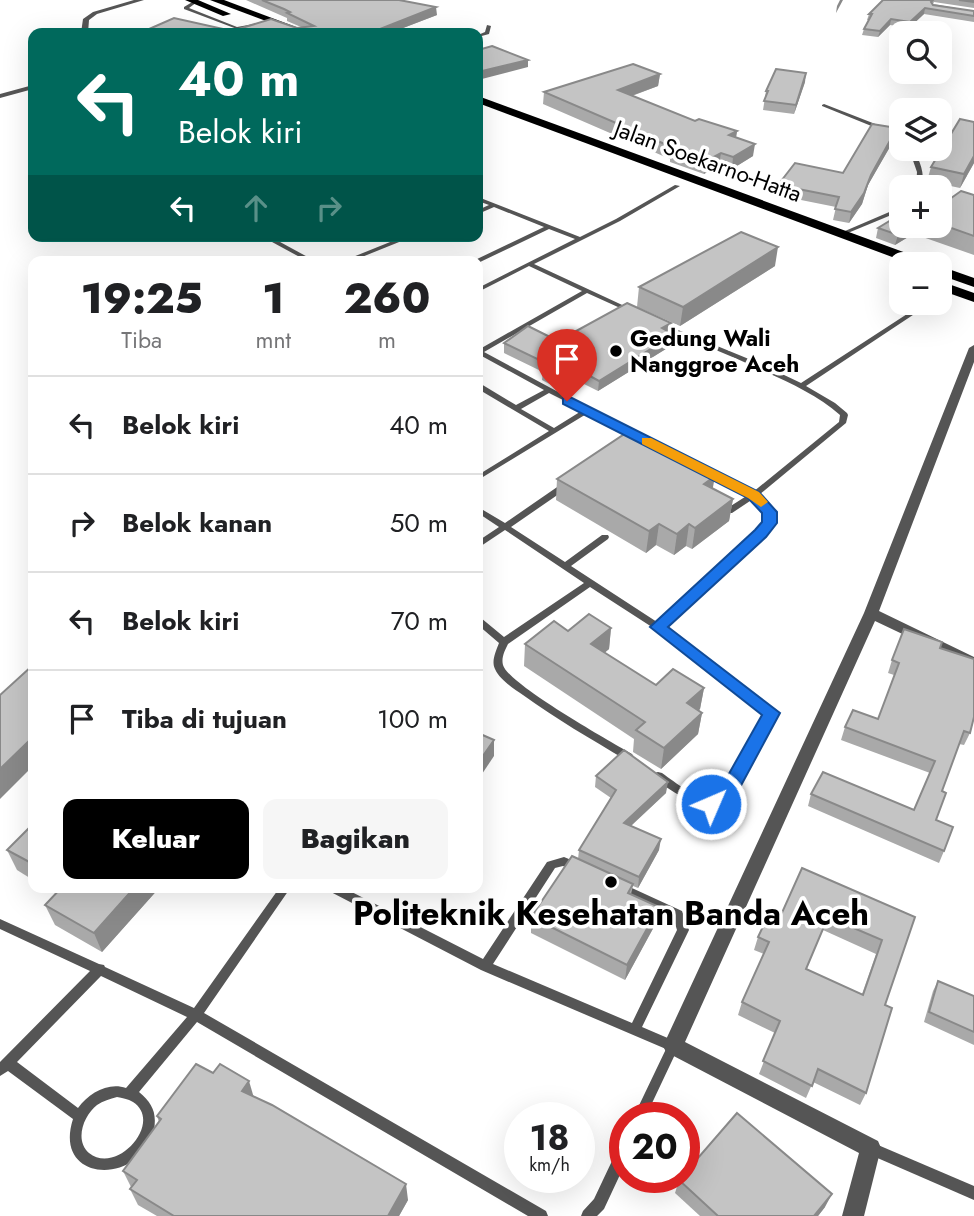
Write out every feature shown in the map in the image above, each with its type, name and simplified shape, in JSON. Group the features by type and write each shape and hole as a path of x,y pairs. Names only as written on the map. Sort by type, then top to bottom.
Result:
{"highway":[{"path":"215,0 293,28"},
{"path":"192,1 267,28"},
{"name":"Jalan Soekarno-Hatta","path":"483,101 890,252"},
{"name":"Jalan Soekarno-Hatta","path":"483,113 889,266"},
{"path":"952,275 974,283"},
{"path":"952,292 974,298"}],"street":[{"path":"85,28 86,19 94,13 141,0"},
{"path":"0,96 28,88"},
{"path":"853,1216 871,1148 673,1046 871,613 974,348"},
{"path":"871,613 974,663"}],"lane":[{"path":"483,34 487,33 489,26"},
{"path":"824,105 889,131"},
{"path":"483,287 677,186"},
{"path":"483,202 580,239"},
{"path":"483,210 492,206"},
{"path":"841,234 889,214"},
{"path":"483,258 548,227"},
{"path":"276,242 302,256"},
{"path":"359,256 395,242"},
{"path":"529,264 635,313"},
{"path":"483,349 586,292"},
{"path":"801,387 910,315"},
{"path":"648,319 836,404 844,415 842,423 754,495 729,511"},
{"path":"483,355 547,391 754,495 769,512 769,523 658,627"},
{"path":"483,389 554,431"},
{"path":"515,409 547,391"},
{"path":"483,475 587,411"},
{"path":"626,444 637,436"},
{"path":"483,542 570,482"},
{"path":"483,512 658,627 771,713 723,800 711,804 699,802 519,687 500,670 497,659 504,642 590,583"},
{"path":"565,566 605,537"},
{"path":"483,624 504,642"},
{"path":"485,966 551,865 564,862 589,873"},
{"path":"615,885 678,914 682,921 683,930 635,1029"},
{"path":"130,1093 196,1015 282,893"},
{"path":"343,893 485,966 673,1046 647,1102"},
{"path":"0,924 196,1015 541,1216"},
{"path":"80,1117 4,1066 100,969"},
{"path":"117,1091 130,1093 142,1100 149,1110 150,1124 146,1138 136,1151 123,1161 108,1165 93,1163 82,1157 76,1145 75,1131 89,1104 102,1095 117,1091"},
{"path":"871,1148 974,1194"},
{"path":"588,1216 599,1204 609,1183"}],"building":[{"path":"262,0 399,0 436,7 383,28 297,28 314,26 287,13 290,12"},
{"path":"883,0 933,0 933,5 974,11 974,16 925,8 911,21 891,19 880,31 864,29 872,14 869,14"},
{"path":"174,18 219,28 151,28"},
{"path":"271,19 297,28 242,28"},
{"path":"492,46 528,60 483,71 483,49"},
{"path":"633,64 660,74 618,90 695,121 699,119 737,131 729,135 755,144 733,157 721,153 706,161 671,150 674,148 544,92"},
{"path":"776,69 806,73 796,105 764,101"},
{"path":"960,119 974,122 974,156 964,174 931,167 935,161 952,161 952,132"},
{"path":"872,124 889,127 889,142 864,193 851,212 835,209 839,197 778,185 795,163 843,173"},
{"path":"961,191 974,195 974,236 952,228 952,197"},
{"path":"889,221 889,232 878,228"},
{"path":"741,232 778,247 683,307 639,287"},
{"name":"Gedung Wali Nanggroe Aceh","path":"627,303 671,323 662,328 669,332 665,335 670,337 599,381 579,370 563,380 543,369 550,365 504,343 528,326 558,341"},
{"path":"629,431 715,476 704,484 733,499 695,528 689,524 677,534 659,524 649,531 557,479"},
{"path":"589,614 611,628 591,644 656,685 673,669 704,688 687,703 702,713 664,748 636,730 645,722 525,644 554,621 568,631"},
{"path":"904,629 942,642 940,648 974,659 974,717 970,733 964,731 942,791 946,793 936,820 953,827 944,851 811,794 823,772 914,810 935,761 845,727 853,710 878,719 899,663 892,660"},
{"path":"28,670 28,742 0,769 0,695"},
{"path":"483,735 494,740 483,756"},
{"path":"624,750 668,782 624,823 661,839 639,877 579,850 616,790 596,776"},
{"path":"28,829 28,861 7,850"},
{"path":"572,856 633,884 628,893 659,907 627,965 531,917"},
{"path":"802,868 915,917 885,1005 892,1008 866,1093 818,1069 812,1086 763,1061 780,1021 742,1002 769,942 758,937 771,910 781,915","holes":["828,917 882,940 863,995 806,969"]},
{"path":"56,893 130,893 94,933 45,905"},
{"path":"938,981 974,996 974,1032 929,1012"},
{"path":"196,1064 213,1073 220,1064 249,1081 242,1091 272,1105 406,1184 388,1216 174,1216 130,1189 137,1180 123,1171 161,1119 157,1116"},
{"path":"737,1113 832,1194 814,1216 718,1216 693,1193 700,1193 700,1156"}],"slow traffic":[{"path":"647,441 754,495 761,502"}],"place":[{"name":"Gedung Wali Nanggroe Aceh","path":"616,351"},
{"name":"Politeknik Kesehatan Banda Aceh","path":"611,882"}],"route":[{"path":"567,401 754,495 769,512 769,523 761,533 680,610 658,627 771,713 723,800 711,804"}]}
